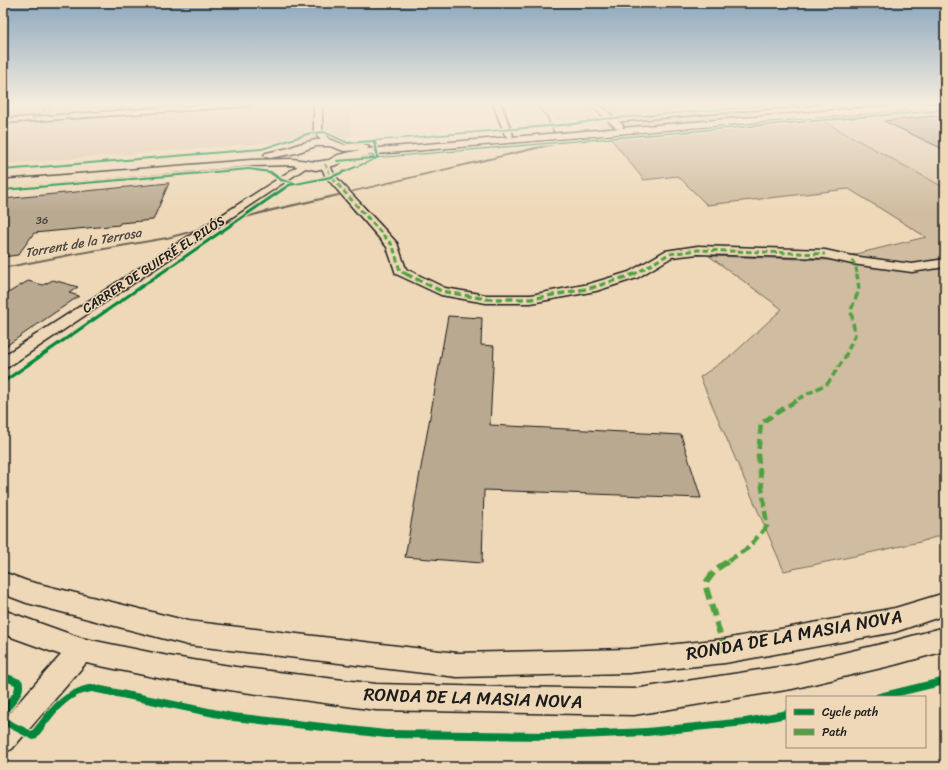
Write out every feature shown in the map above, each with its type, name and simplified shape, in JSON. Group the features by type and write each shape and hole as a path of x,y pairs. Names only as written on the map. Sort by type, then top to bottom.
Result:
{"street":[{"path":"3,184 251,163 292,156 310,140"},
{"path":"326,140 343,153 495,140"},
{"path":"3,177 252,157 292,156 304,165 325,164 343,153 464,140"},
{"path":"303,146 316,143 329,143"},
{"path":"325,164 331,178 393,246 400,271 441,291 486,299 530,299 591,288 633,275 669,254 698,250 825,254 852,260 912,268 945,263"},
{"name":"CARRER DE GUIFRÉ EL PILÓS","path":"3,363 304,165"},
{"name":"RONDA DE LA MASIA NOVA","path":"3,583 27,592 188,634 456,665 629,661 725,651 894,620 945,604"},
{"name":"RONDA DE LA MASIA NOVA","path":"3,622 82,650 168,668 236,679 376,697 634,702 792,677 894,653 945,638"},
{"path":"3,740 82,650"}],"shaded area":[{"path":"3,140 304,140 3,164"},
{"path":"612,140 857,140 945,188 945,534 920,542 784,571 700,377 732,355 782,309 709,256 831,260 926,237 849,189 707,205 678,176 644,180"},
{"path":"857,140 945,140 945,188"}],"building":[{"path":"924,140 945,140 945,150"},
{"path":"169,183 153,220 120,223 119,225 34,233 18,255 3,257 3,199"},
{"path":"53,280 78,287 69,293 79,296 3,348 3,296 28,281 43,285"},
{"path":"448,316 482,318 481,345 494,346 490,425 681,435 701,498 484,490 482,563 405,557"}],"waterway":[{"name":"Torrent de la Terrosa","path":"353,191 557,143"},
{"path":"216,225 338,195"},
{"name":"Torrent de la Terrosa","path":"3,268 167,238 205,228"}],"marked path":[{"path":"325,164 331,177 393,246 400,271 441,291 486,299 531,299 591,288 633,275 669,254 698,250 825,254"},
{"path":"725,651 705,584 716,569 748,548 767,526 758,456 761,423 783,408 828,383 844,359 855,335 851,310 859,290 856,267 852,260"}],"cycle path":[{"path":"3,170 262,149 290,140"},
{"path":"341,140 348,143 384,140"},
{"path":"3,382 289,185 331,177 378,158 374,140"},
{"path":"337,161 588,140"},
{"path":"3,190 249,169 270,172 281,180 295,183"},
{"path":"3,676 19,683 19,690 17,694 3,711"},
{"path":"883,696 945,681"},
{"path":"3,721 33,736 51,713 65,699 82,690 92,688 233,717 386,734 555,736 647,732 745,722 786,714"}]}
